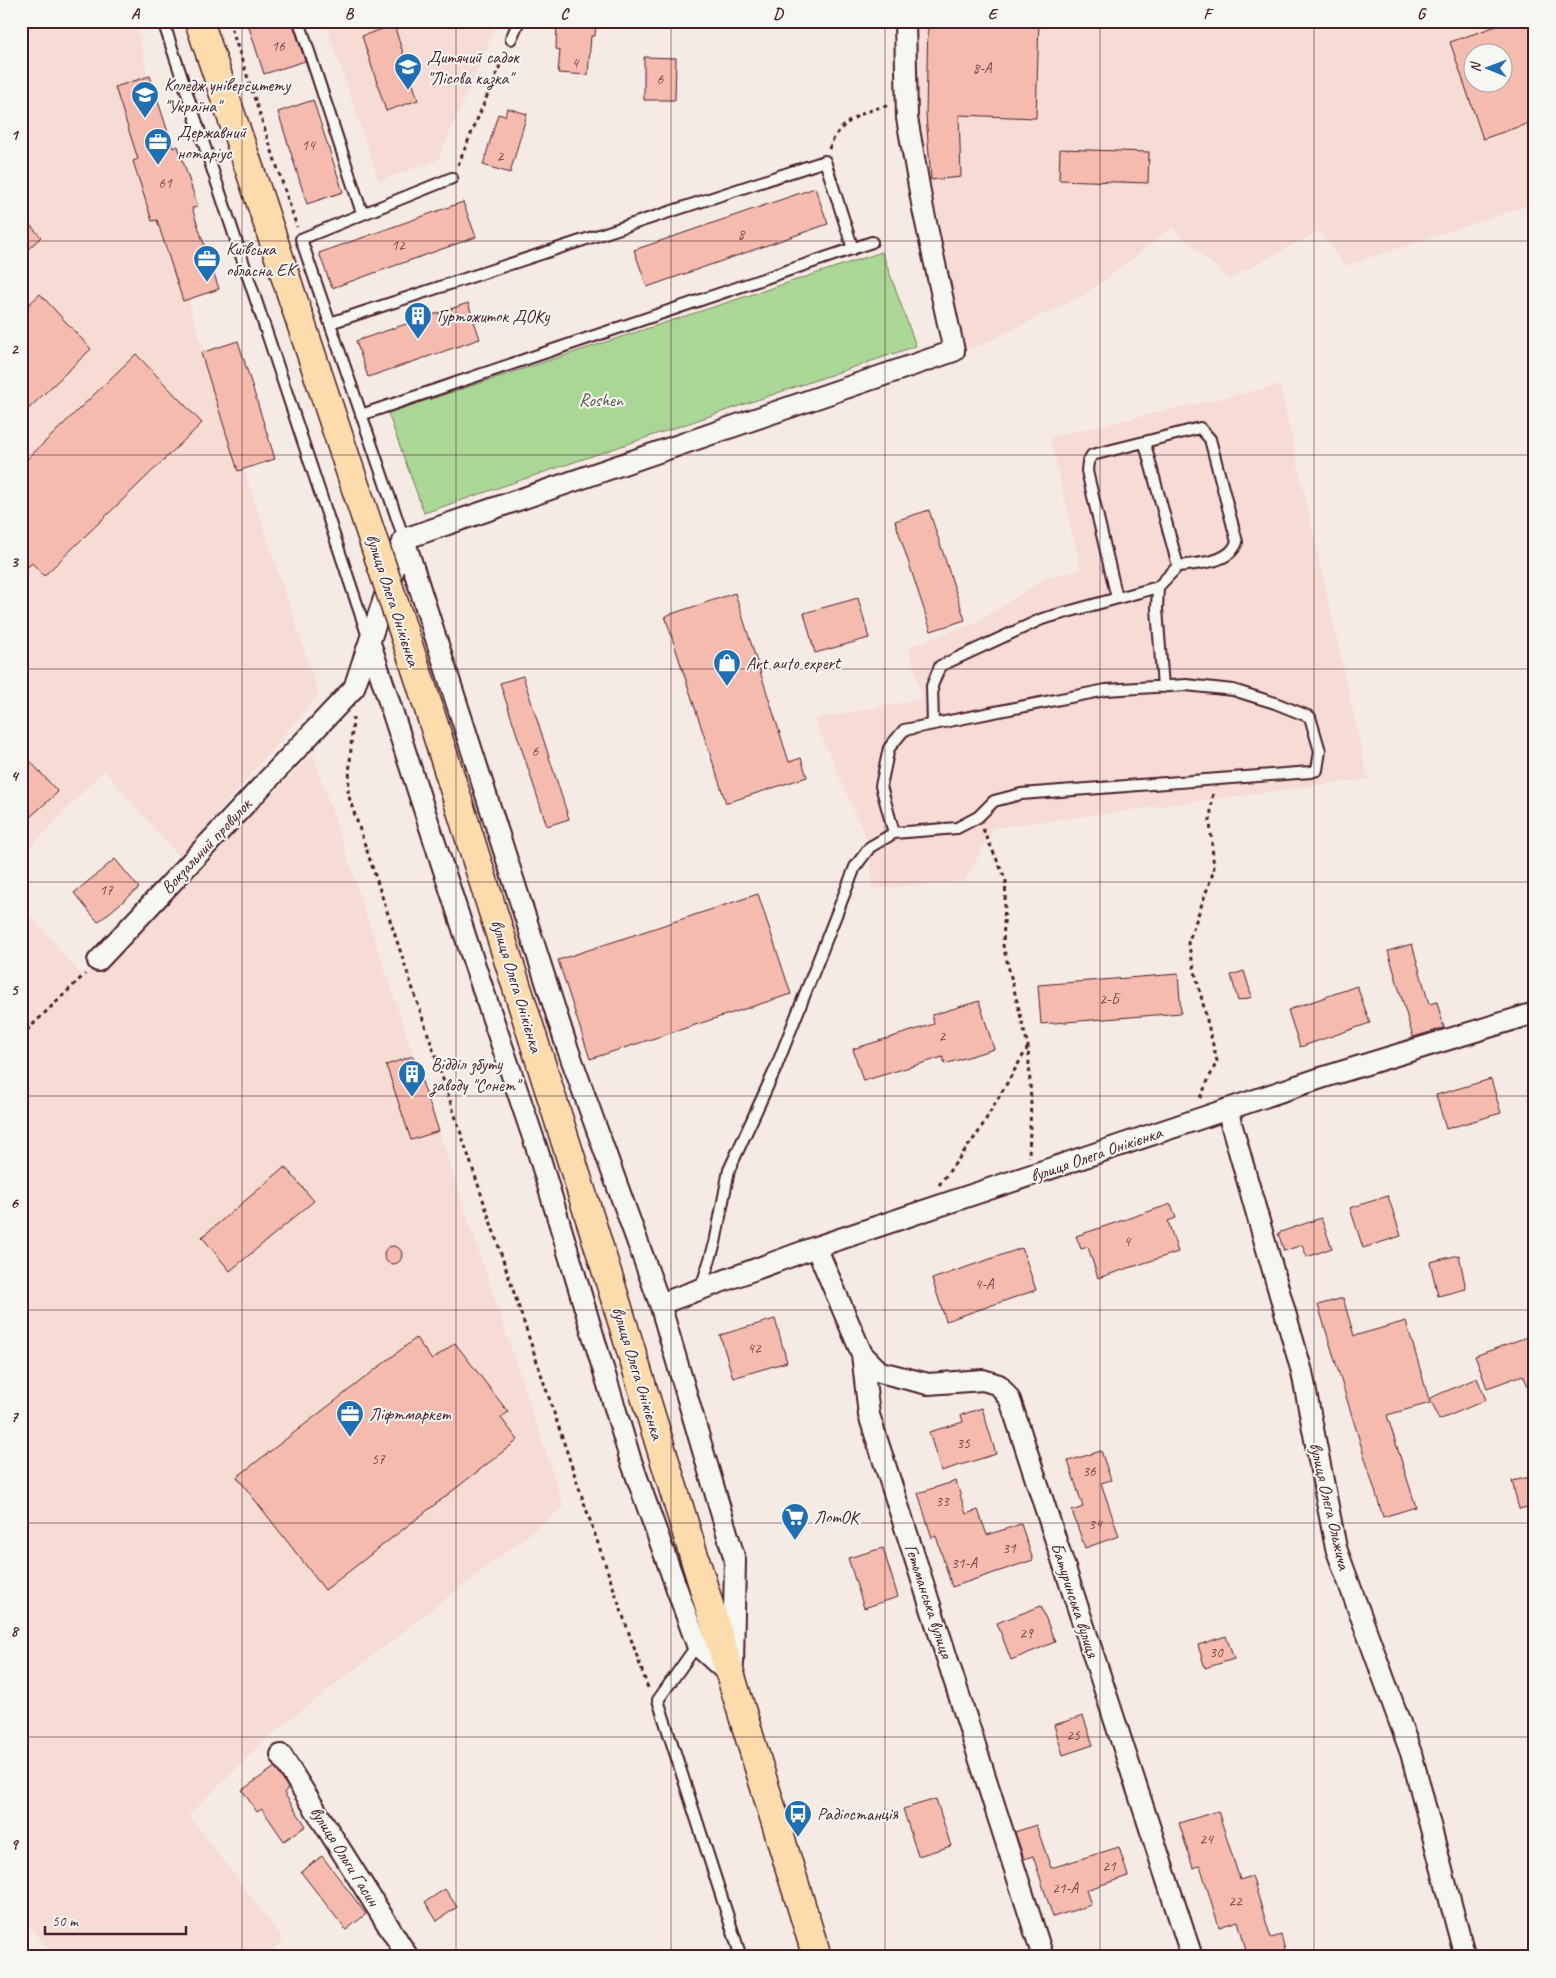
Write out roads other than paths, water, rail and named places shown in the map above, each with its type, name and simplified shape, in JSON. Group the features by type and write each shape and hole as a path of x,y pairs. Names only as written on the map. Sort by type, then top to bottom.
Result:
{"main road":[{"name":"вулиця Олега Онікієнка","path":"198,21 257,191 421,684 610,1282 817,1957"}],"street":[{"path":"733,1678 735,1560 660,1304 566,1044 404,539 954,351 923,209 907,118 905,21"},
{"name":"Вокзальний провулок","path":"98,961 354,688 404,539"},
{"path":"370,643 538,1152 630,1458 697,1644 733,1678"},
{"name":"вулиця Олега Онікієнка","path":"660,1304 700,1292 816,1247 1227,1109 1321,1078 1535,1013"},
{"path":"508,1063 566,1044"},
{"name":"вулиця Олега Ольжича","path":"1227,1109 1302,1372 1336,1548 1411,1753 1465,1957"},
{"name":"Гетьманська вулиця","path":"816,1247 862,1354 869,1416 1043,1957"},
{"name":"Батуринська вулиця","path":"862,1354 880,1372 928,1384 983,1380 999,1385 1010,1400 1192,1957"},
{"name":"вулиця Ольги Гасин","path":"281,1755 408,1957"}],"lane":[{"path":"163,21 370,643"},
{"path":"299,21 362,213"},
{"path":"511,39 520,21"},
{"path":"330,322 825,161 853,249"},
{"path":"404,539 301,239 452,178"},
{"path":"361,414 872,242"},
{"path":"933,724 932,686 940,666 1042,619 1158,587 1178,566 1222,558 1234,551 1237,542 1210,439 1200,428 1145,444 1092,456 1088,462 1088,471 1117,598"},
{"path":"1145,444 1178,566"},
{"path":"1158,587 1157,610 1163,687"},
{"path":"700,1292 715,1243 729,1170 774,1070 855,867 870,847 894,833 957,828 978,817 994,800 1021,794 1317,770 1320,751 1310,717 1276,703 1233,690 1186,685 1106,690 904,730 889,748 881,786 894,833"},
{"path":"697,1644 658,1700 741,1957"}],"place":[{"name":"Дитячий садок \"Лісова казка\"","path":"408,91"},
{"name":"Коледж університету \"Україна\"","path":"145,119"},
{"name":"Державний нотаріус","path":"158,166"},
{"name":"Київська обласна ЕК","path":"207,283"},
{"name":"Гуртожиток ДОКу","path":"418,340"},
{"name":"Art auto expert","path":"727,687"},
{"name":"Відділ збуту заводу \"Сонет\"","path":"412,1098"},
{"name":"Ліфтмаркет","path":"350,1438"},
{"name":"ЛотОК","path":"795,1541"},
{"name":"Радіостанція","path":"798,1838"}],"park label":[{"name":"Roshen","path":"601,400"}]}
